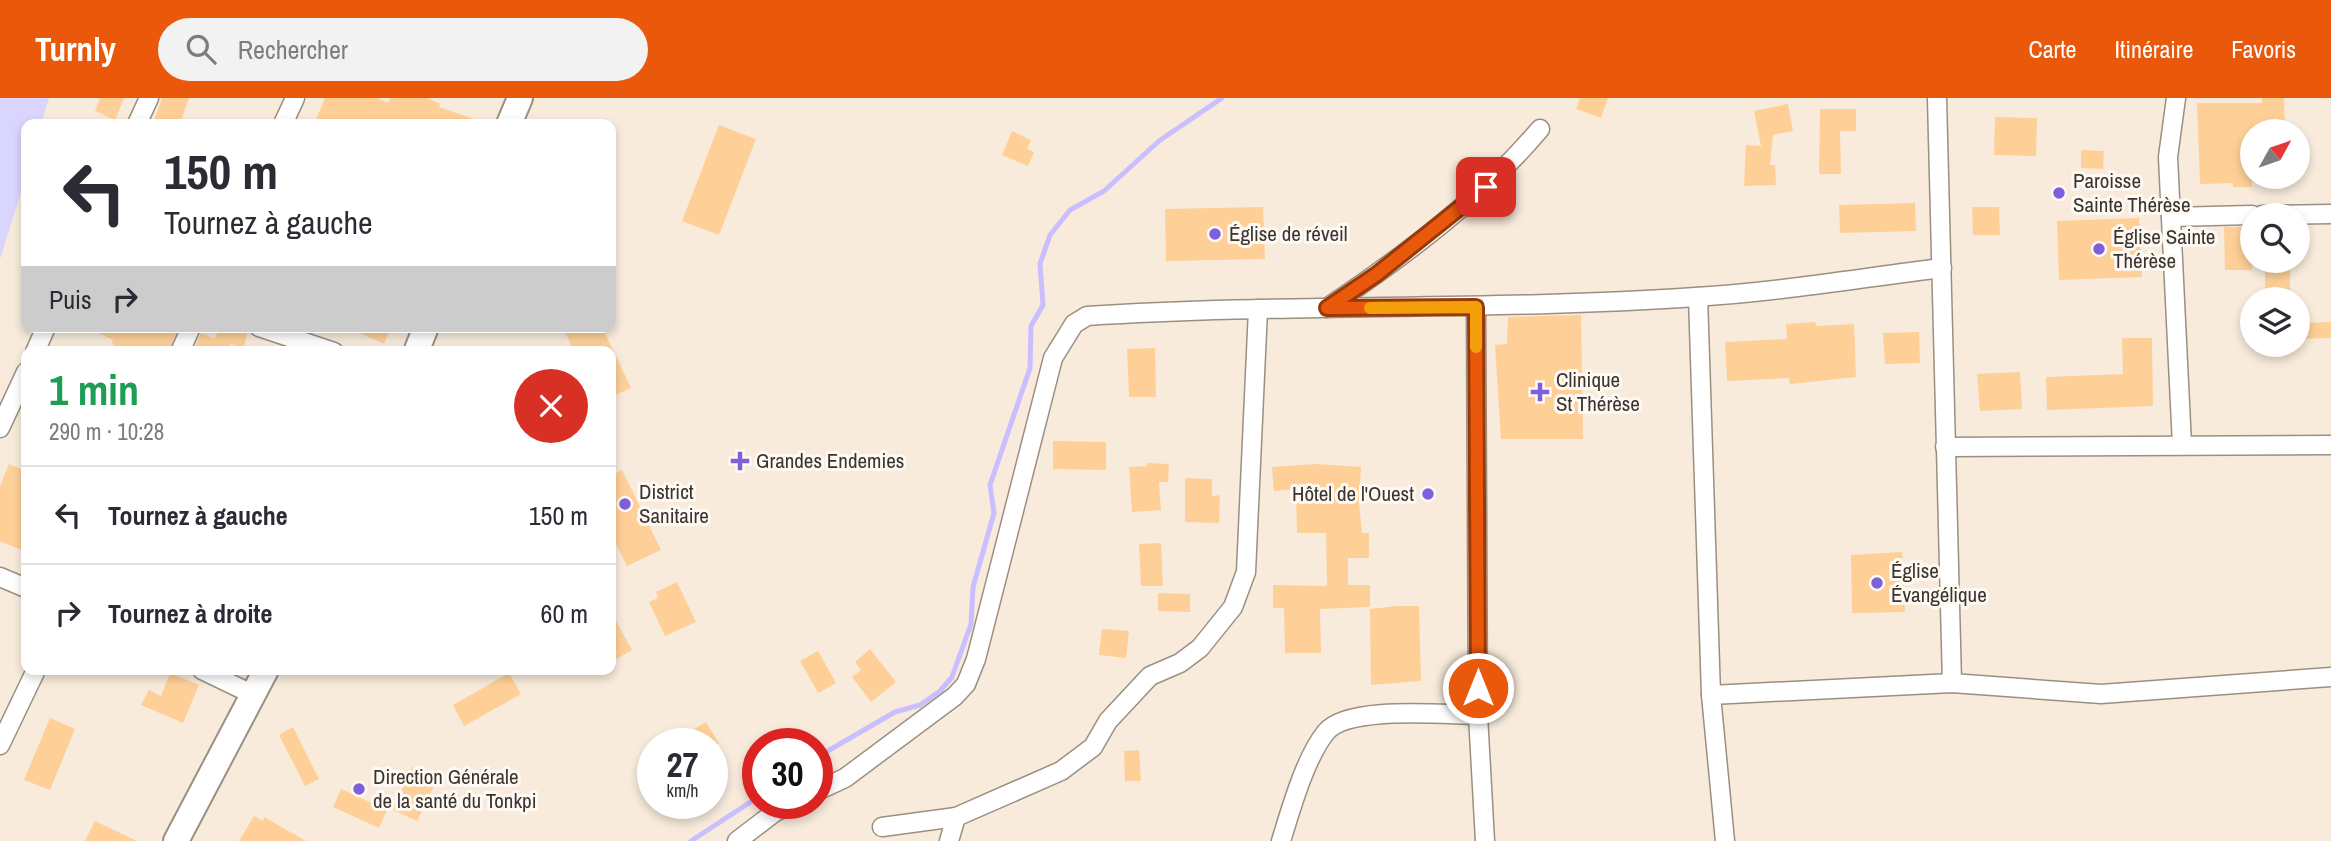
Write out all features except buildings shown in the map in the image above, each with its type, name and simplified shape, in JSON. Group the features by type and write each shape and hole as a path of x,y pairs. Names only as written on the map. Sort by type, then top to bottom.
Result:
{"main road":[{"path":"511,119 520,98"},
{"path":"176,841 264,675"}],"street":[{"path":"139,119 149,98"},
{"path":"285,119 295,98"},
{"path":"1937,98 1952,683"},
{"path":"2176,98 2168,157 2182,445"},
{"path":"1327,308 1377,274 1486,187 1540,129"},
{"path":"2310,214 2331,214"},
{"path":"2171,217 2240,215"},
{"path":"833,784 845,778 955,696 966,684 976,659 1053,358 1074,324 1087,316 1258,309 1476,307 1698,297 1942,268"},
{"path":"1698,297 1711,695 1725,841"},
{"path":"1476,307 1478,715 1485,841"},
{"path":"882,827 956,817 1061,771 1093,747 1108,721 1135,690 1150,676 1180,663 1200,648 1233,607 1246,572 1258,309"},
{"path":"277,333 316,346"},
{"path":"0,428 21,383"},
{"path":"1945,447 2331,445"},
{"path":"0,577 21,587"},
{"path":"0,745 34,675"},
{"path":"212,675 254,695"},
{"path":"1711,695 1952,683 2101,694 2331,677"},
{"path":"1281,841 1311,759 1327,730 1356,716 1478,715"},
{"path":"949,841 956,817"},
{"path":"737,841 766,819"}],"shaded area":[{"path":"0,98 49,98 43,119 21,119 21,192 0,259"}],"waterway":[{"path":"833,748 895,712 920,705 940,691 952,677 971,624 973,587 994,513 990,485 1030,368 1031,326 1043,305 1040,264 1050,235 1070,210 1104,191 1159,141 1222,98"},
{"path":"691,841 742,808"}],"slow traffic":[{"path":"1370,308 1476,307 1476,347"}],"place":[{"name":"Paroisse Sainte Thérèse","path":"2059,193"},
{"name":"Église de réveil","path":"1215,234"},
{"name":"Église Sainte Thérèse","path":"2099,249"},
{"name":"Clinique St Thérèse","path":"1540,392"},
{"name":"Grandes Endemies","path":"740,461"},
{"name":"Hôtel de l'Ouest","path":"1428,494"},
{"name":"District Sanitaire","path":"625,504"},
{"name":"Église Évangélique","path":"1877,583"},
{"name":"Direction Générale de la santé du Tonkpi","path":"359,789"}],"route":[{"path":"1478,688 1476,307 1327,308 1435,230 1486,187"}]}
